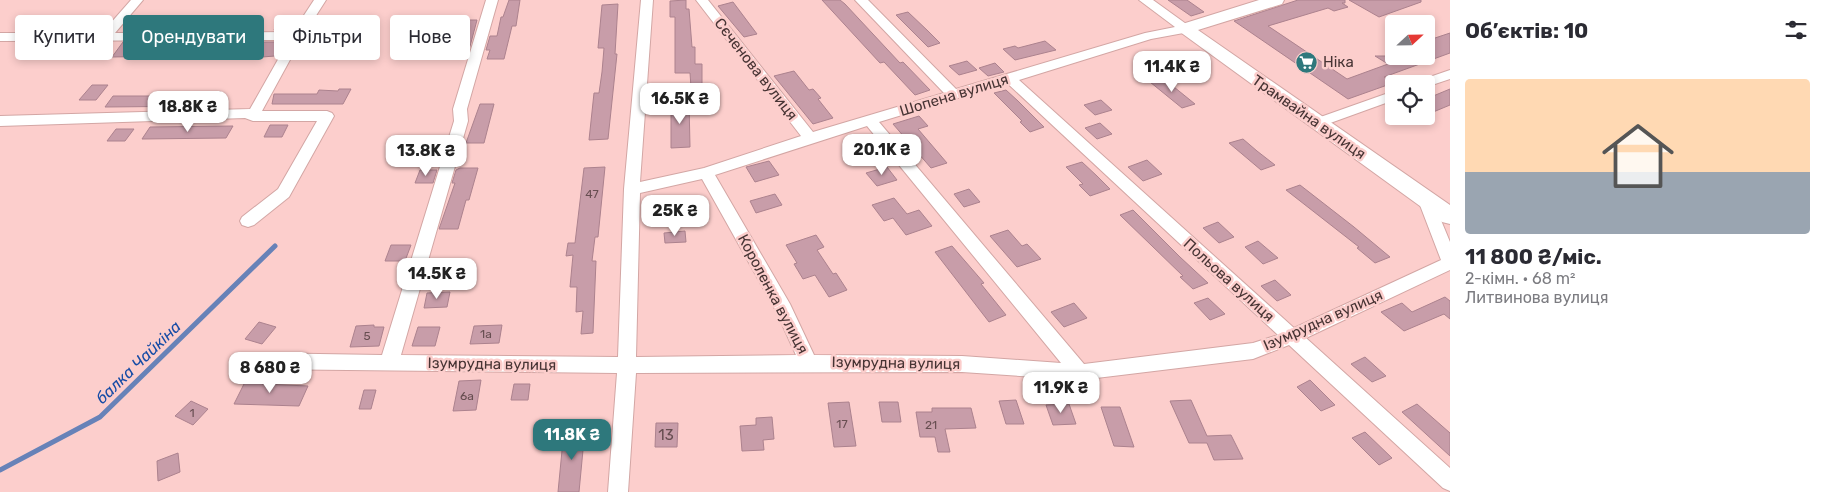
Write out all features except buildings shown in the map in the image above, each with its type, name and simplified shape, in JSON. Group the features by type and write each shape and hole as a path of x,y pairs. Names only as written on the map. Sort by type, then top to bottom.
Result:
{"street":[{"path":"113,28 137,0"},
{"path":"310,15 320,0"},
{"path":"389,363 461,121 460,109 492,0"},
{"path":"618,492 627,365 632,189 647,0"},
{"name":"Сєченова вулиця","path":"702,0 810,138"},
{"path":"861,0 954,95"},
{"name":"Трамвайна вулиця","path":"1145,0 1450,216"},
{"name":"Шопена вулиця","path":"632,189 706,173 810,138 1150,36 1185,29 1276,0"},
{"path":"113,37 274,36"},
{"path":"0,37 15,37"},
{"path":"253,116 284,60"},
{"path":"1435,80 1450,74"},
{"name":"Польова вулиця","path":"1009,78 1450,482"},
{"path":"1318,123 1385,97"},
{"path":"0,121 247,113 253,116 327,116 284,193 248,221"},
{"path":"870,120 1080,372"},
{"name":"Короленка вулиця","path":"706,173 784,309 809,363"},
{"name":"Ізумрудна вулиця","path":"255,361 627,365 962,364 1080,372 1253,351 1292,337 1450,263 1426,200"}],"waterway":[{"name":"балка Чайкіна","path":"0,470 100,417 275,246"}],"place":[{"name":"Ніка","path":"1307,62"}]}
